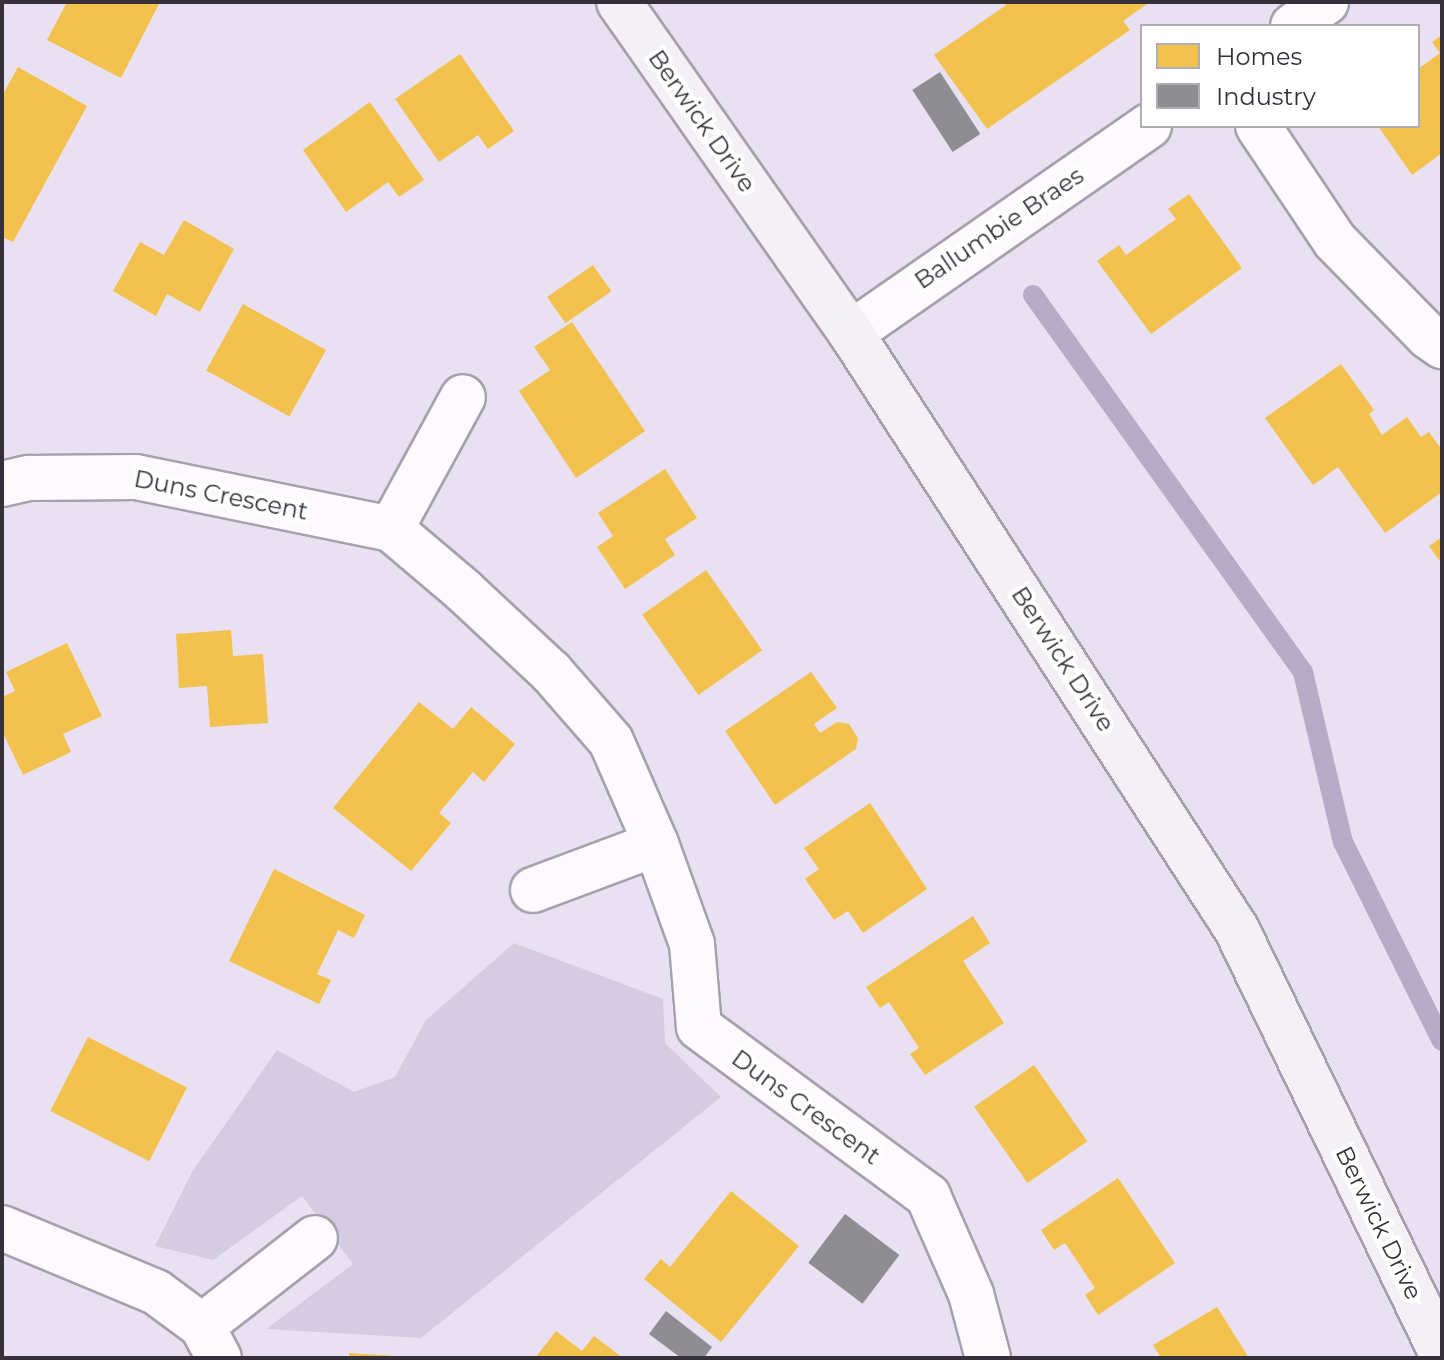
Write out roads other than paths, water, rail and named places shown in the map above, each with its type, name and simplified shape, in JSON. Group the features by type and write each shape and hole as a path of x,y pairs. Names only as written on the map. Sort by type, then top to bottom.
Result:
{"street":[{"name":"Berwick Drive","path":"619,2 851,333 1237,930 1442,1354"},
{"path":"1296,24 1326,2"},
{"name":"Ballumbie Braes","path":"851,333 1146,128"},
{"path":"1259,128 1335,241 1429,337 1442,346"},
{"path":"391,529 463,397"},
{"name":"Duns Crescent","path":"2,484 29,478 136,477 391,529 551,672 611,741 656,844 692,944 699,1027 928,1196 971,1294 988,1358"},
{"path":"533,890 656,844"},
{"path":"2,1228 156,1292 210,1342 315,1238"}],"waterway":[{"path":"1033,295 1303,672 1343,842 1442,1041"}]}
